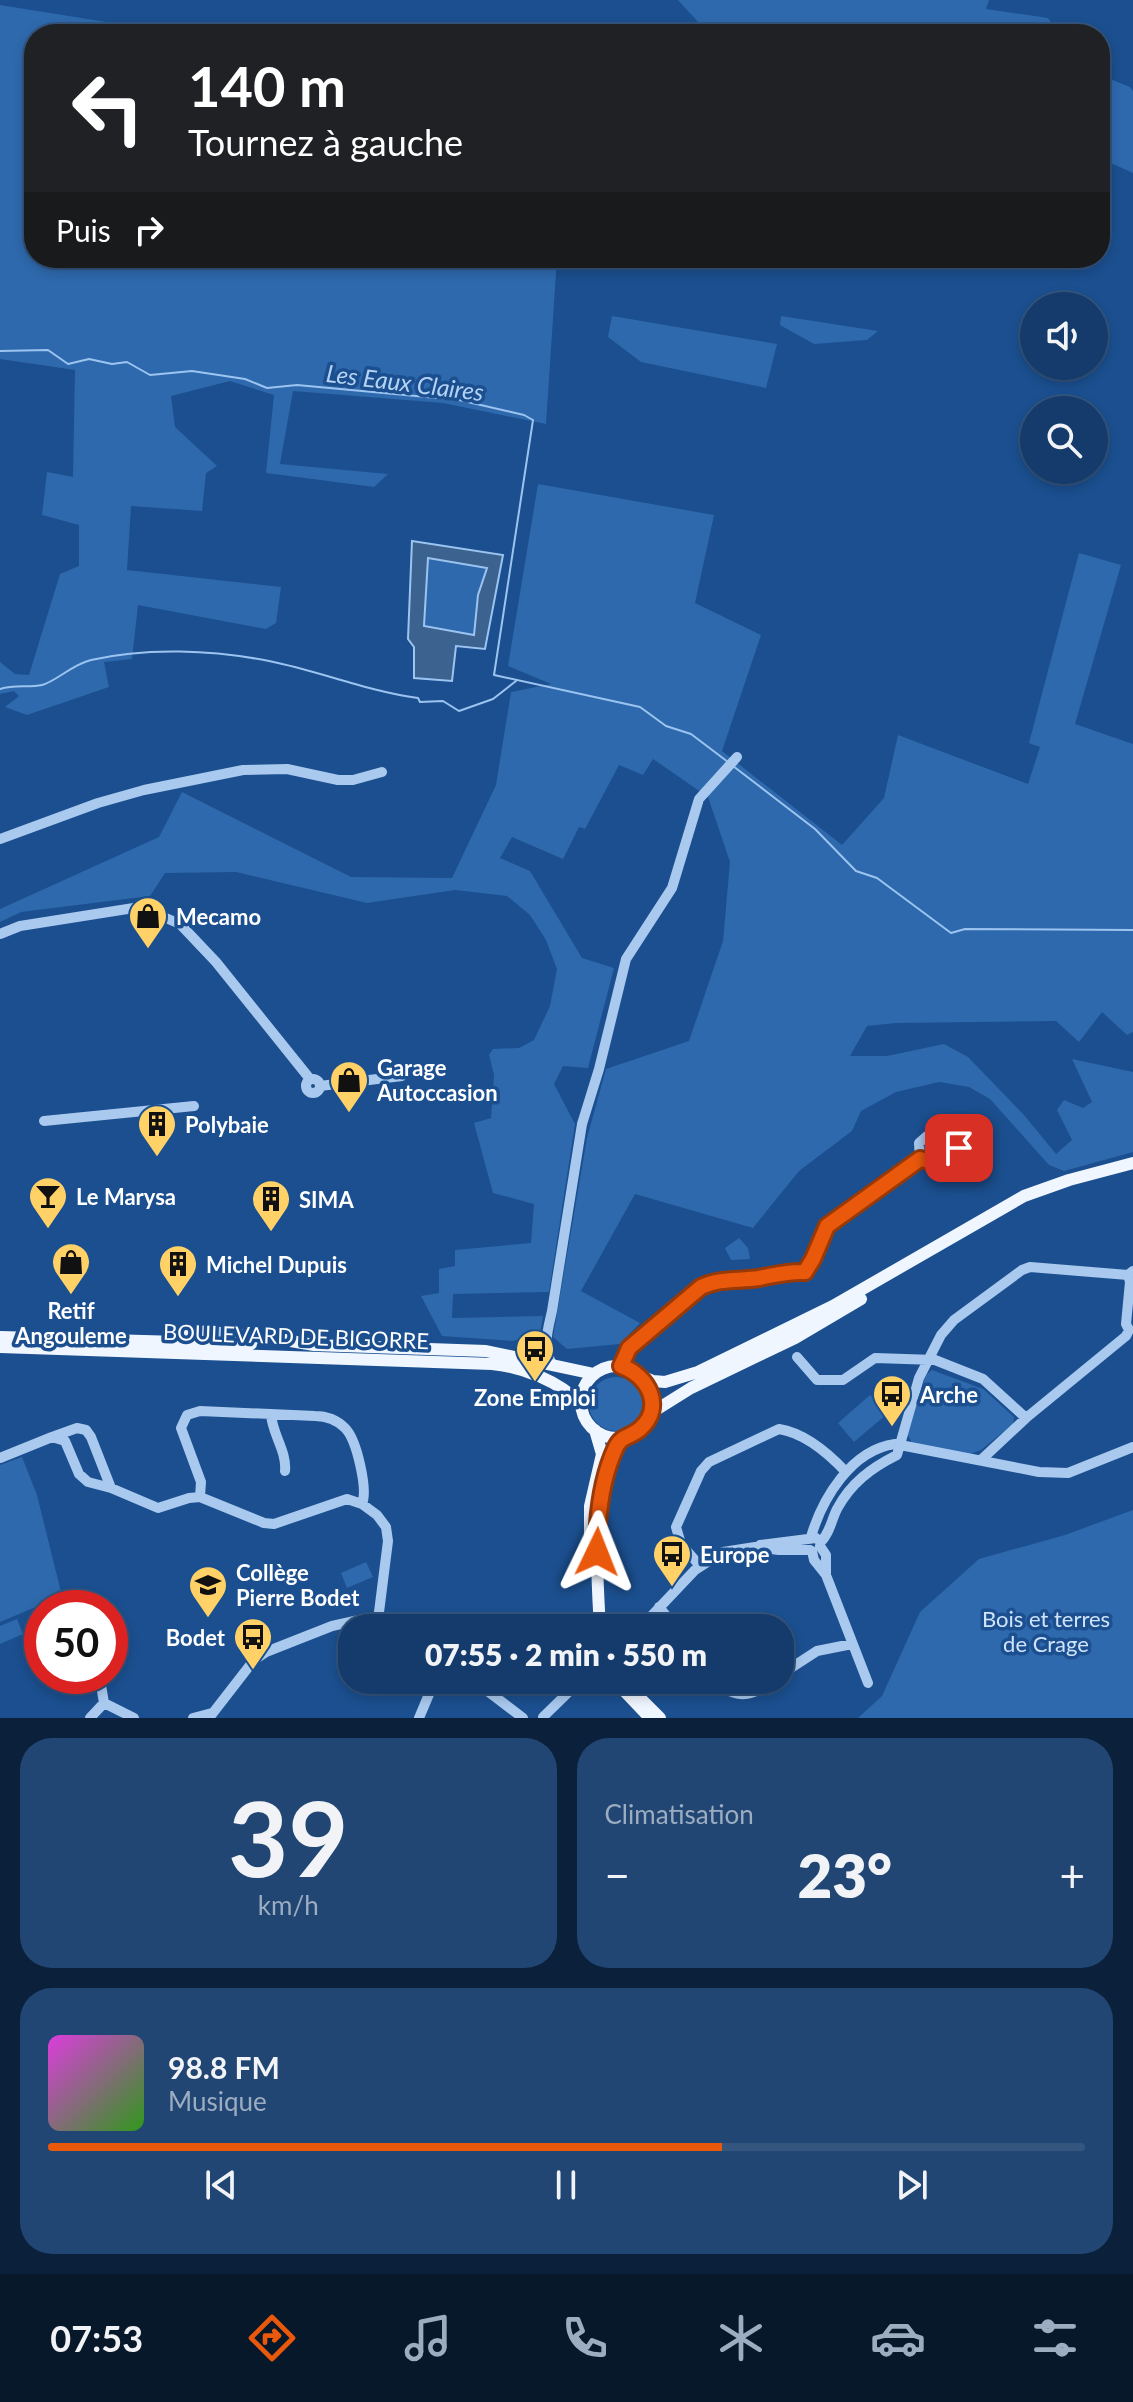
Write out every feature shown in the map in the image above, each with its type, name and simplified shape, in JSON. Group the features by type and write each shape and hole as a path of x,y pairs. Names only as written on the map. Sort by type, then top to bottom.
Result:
{"main road":[{"path":"597,1574 589,1517 602,1454 595,1430 583,1414 581,1404 584,1388 594,1374 602,1369 621,1366 653,1381 665,1382 698,1372 833,1306 1024,1196 1069,1180 1133,1166"},
{"path":"595,1430 608,1437 623,1437 640,1429 651,1413 691,1388 795,1338 1003,1213 1055,1191 1133,1166"},
{"path":"5,1337 188,1336 206,1331"},
{"path":"235,1333 245,1337 314,1345 463,1349 527,1358 594,1374"},
{"name":"BOULEVARD DE BIGORRE","path":"5,1337 314,1345"},
{"name":"BOULEVARD DE BIGORRE","path":"0,1347 295,1355 502,1365 536,1375 556,1385 581,1404"},
{"path":"641,1376 651,1393 651,1413"},
{"path":"599,1614 598,1510 615,1450 623,1437"},
{"path":"627,1694 650,1718"},
{"path":"636,1694 660,1718"}],"street":[{"path":"552,1364 547,1354 546,1337 582,1124 626,959 672,888 699,799 732,761"},
{"path":"0,839 98,803 144,790 243,770 287,769 338,780 353,780 382,772"},
{"path":"0,934 20,926 140,907 180,924 216,962 315,1083 402,1076"},
{"path":"44,1121 194,1106"},
{"path":"621,1366 629,1348 701,1287 788,1271 805,1272 827,1226 920,1159"},
{"path":"653,1614 700,1566 732,1549 814,1544 827,1536 844,1497 862,1476 897,1455 927,1360 941,1335 954,1320 1022,1270 1039,1266 1130,1273 1126,1324 1131,1331 1026,1418 981,1460"},
{"path":"206,1331 235,1333"},
{"path":"527,1358 533,1355 546,1337"},
{"path":"797,1357 817,1380 843,1380 875,1358 935,1360 983,1379 1026,1418"},
{"path":"200,1497 201,1482 181,1428 184,1418 193,1412 323,1416 345,1428 352,1441 363,1479 365,1493 362,1504"},
{"path":"271,1414 286,1463 285,1471"},
{"path":"0,1458 77,1428 86,1430 111,1488"},
{"path":"700,1566 681,1544 676,1527 701,1471 709,1462 779,1429 791,1431 806,1440 846,1472"},
{"path":"52,1437 69,1446 83,1479 158,1508 200,1497 269,1524 283,1522 338,1500 347,1499 362,1504 377,1515 386,1527 388,1541 379,1614"},
{"path":"868,1683 826,1575 814,1560 816,1521 831,1491 846,1472 886,1445 1039,1472 1068,1473 1133,1447"},
{"path":"659,1607 665,1614"},
{"path":"193,1718 210,1715 260,1655 338,1625"},
{"path":"794,1666 817,1651 852,1644"},
{"path":"102,1694 104,1703"},
{"path":"419,1718 429,1694"},
{"path":"491,1694 523,1718"},
{"path":"533,1718 539,1715 544,1718 567,1694"},
{"path":"90,1718 104,1703"},
{"path":"104,1703 134,1718"}],"green space":[{"path":"678,0 989,0 986,9 1048,18 1052,24 700,24"},
{"path":"0,5 119,24 24,24 24,268 556,268 546,424 443,403 293,391 280,464 388,474 374,487 266,473 274,395 230,381 171,396 175,427 217,466 206,473 202,511 131,506 127,570 281,587 276,623 266,629 138,605 132,659 104,662 109,687 27,715 5,707 19,696 14,691 0,694 0,662 15,674 29,675 60,574 79,566 79,525 42,515 47,472 73,477 75,370 0,359"},
{"path":"1110,79 1133,91 1133,173 1110,163"},
{"path":"612,316 777,344 766,388 641,362 608,337"},
{"path":"781,316 878,331 867,340 814,344 780,325"},
{"path":"538,484 714,515 695,603 761,635 722,751 842,845 884,798 898,735 1028,784 1040,747 1029,743 1079,553 1121,565 1075,724 1133,744 1133,1032 1127,1035 1102,1012 1079,1042 1056,1021 896,1023 867,1026 850,1056 887,1056 944,1044 968,1057 1024,1115 1056,1154 1072,1140 1057,1110 1064,1100 1083,1108 1092,1102 1072,1059 1133,1072 1133,1152 1064,1171 1049,1165 990,1099 969,1087 939,1082 896,1092 861,1111 852,1131 799,1171 753,1228 635,1194 581,1291 640,1323 620,1344 567,1349 553,1337 587,1138 606,1069 689,1041 723,941 730,862 708,797 653,759 643,775 619,765 585,829 579,827 563,859 512,837 500,858 530,871 582,958 614,968 588,1068 563,1066 554,1084 575,1124 549,1292 453,1294 452,1318 543,1316 540,1333 513,1341 442,1336 421,1296 439,1293 439,1269 455,1266 455,1250 531,1243 534,1204 493,1193 474,1123 491,1118 494,1075 489,1055 493,1049 519,1048 534,1040 550,1006 557,969 546,940 530,915 507,896 455,890 367,903 236,872 165,873 150,896 21,912 0,922 0,909 159,837 182,792 351,877 452,878 496,785 511,692 551,684 508,666"},
{"path":"427,558 488,568 478,595 474,635 424,626"},
{"path":"739,1238 748,1248 750,1259 731,1260 725,1248"},
{"path":"932,1370 983,1389 1014,1417 1013,1424 981,1450 970,1454 912,1443 907,1434 926,1375"},
{"path":"616,1377 635,1385 643,1404 635,1423 616,1431 597,1423 589,1404 597,1385"},
{"path":"870,1395 887,1414 854,1442 838,1423"},
{"path":"22,1457 37,1495 61,1590 24,1590 24,1612 0,1622 0,1465"},
{"name":"Bois et terres de Crage","path":"1133,1510 1133,1718 858,1718 882,1696 920,1612 979,1559 1065,1535"},
{"path":"366,1562 373,1577 347,1588 341,1573"},
{"path":"17,1619 23,1634 0,1644 0,1626"}],"shaded area":[{"path":"412,541 503,555 485,649 456,646 452,681 414,678 414,647 408,639","holes":["428,558 487,568 478,595 474,635 424,626"]}],"waterway":[{"name":"Les Eaux Claires","path":"0,351 48,350 68,364 89,359 112,364 127,362 150,375 192,371 245,379 267,388 297,385 459,400 524,415 533,420 494,675 640,707 666,726 691,734 728,762"},
{"name":"Les Eaux Claires","path":"0,689 42,685 91,660 157,652 203,652 269,661 418,698 420,702 443,701 459,711 493,699 516,681"},
{"name":"Les Eaux Claires","path":"733,766 815,829 856,871 877,878 951,933 965,929 1133,930"}],"place":[{"name":"Mecamo","path":"148,950"},
{"name":"Garage Autoccasion","path":"349,1114"},
{"name":"Polybaie","path":"157,1158"},
{"name":"Le Marysa","path":"48,1230"},
{"name":"SIMA","path":"271,1233"},
{"name":"Retif Angouleme","path":"71,1296"},
{"name":"Michel Dupuis","path":"178,1298"},
{"name":"Zone Emploi","path":"535,1383"},
{"name":"Arche","path":"892,1428"},
{"name":"Europe","path":"672,1588"},
{"name":"Collège Pierre Bodet","path":"208,1619"},
{"name":"Bodet","path":"253,1671"}],"route":[{"path":"597,1552 598,1510 615,1450 623,1437 640,1429 651,1413 651,1393 647,1384 641,1376 621,1366 629,1348 701,1287 710,1283 759,1278 788,1271 805,1272 827,1226 920,1159 947,1165 958,1158 959,1148"}]}
